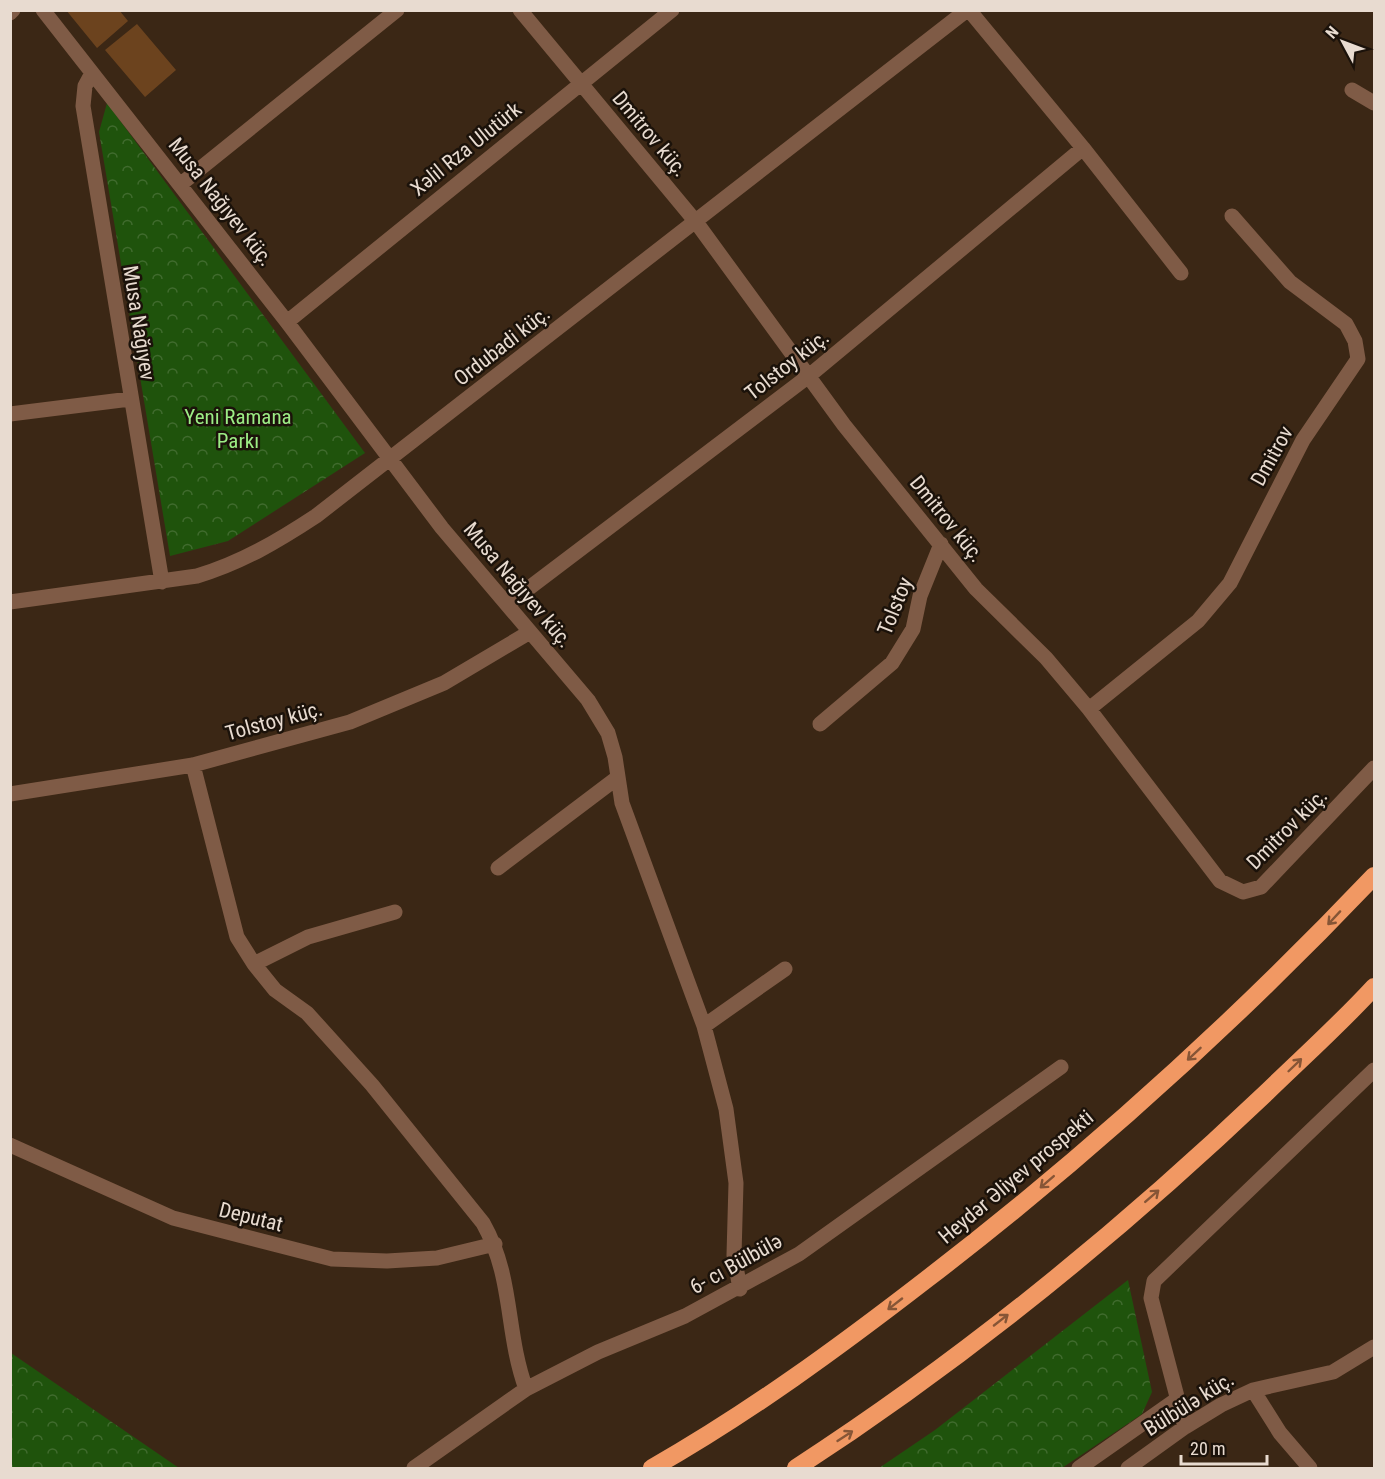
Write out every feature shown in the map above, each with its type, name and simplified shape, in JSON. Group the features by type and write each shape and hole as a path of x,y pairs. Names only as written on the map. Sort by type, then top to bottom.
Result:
{"highway":[{"name":"Heydər Əliyev prospekti","path":"652,1468 825,1358 1003,1221 1172,1074 1303,952 1374,876"},
{"path":"796,1468 875,1417 1054,1279 1222,1135 1374,987"}],"street":[{"name":"Musa Nağıyev küç.","path":"43,10 181,184 442,528 508,604 593,709 608,733 615,757 622,803 704,1026 728,1119 736,1183 734,1255 740,1289"},
{"path":"181,184 397,10"},
{"name":"Dmitrov küç.","path":"520,10 696,222 844,424 976,589 1046,658 1089,709 1220,881 1243,892 1261,887 1374,768"},
{"name":"Xəlil Rza Ulutürk","path":"287,322 672,10"},
{"path":"968,10 1083,148 1181,273"},
{"name":"Ordubadi küç.","path":"10,602 197,576 224,568 276,543 316,516 968,10"},
{"name":"Musa Nağıyev","path":"93,73 85,86 83,106 162,582"},
{"path":"1352,90 1374,103"},
{"name":"Tolstoy küç.","path":"508,604 810,375 1083,148"},
{"name":"Dmitrov","path":"1089,709 1198,621 1230,583 1303,440 1358,359 1355,341 1346,324 1290,282 1232,216"},
{"path":"10,414 130,399"},
{"name":"Tolstoy","path":"820,724 892,663 913,629 920,596 941,543"},
{"name":"Tolstoy küç.","path":"10,794 192,765 350,722 444,683 530,632"},
{"path":"192,765 237,937 254,964 275,990 307,1013 372,1085 483,1223 495,1244 506,1279 516,1361 526,1389"},
{"path":"498,868 617,778"},
{"path":"254,964 308,937 395,912"},
{"path":"704,1026 785,969"},
{"name":"6- cı Bülbülə","path":"414,1468 526,1389 598,1352 685,1316 740,1289 799,1254 1061,1067"},
{"path":"1185,1427 1150,1298 1154,1281 1374,1070"},
{"name":"Deputat","path":"10,1145 173,1218 332,1259 387,1261 437,1258 495,1244"},
{"name":"Bülbülə küç.","path":"1128,1468 1185,1427 1253,1390 1333,1372 1374,1347"},
{"path":"1253,1390 1280,1434 1311,1468"},
{"path":"1079,1468 1176,1400"}],"green space":[{"name":"Yeni Ramana Parkı","path":"107,103 365,453 228,541 170,556 99,132"},
{"path":"1128,1280 1152,1392 1142,1414 1062,1468 879,1468 935,1430"},
{"path":"11,1353 179,1468 11,1467"}],"building":[{"path":"66,10 119,10 128,21 97,48"},
{"path":"137,24 176,70 145,97 105,50"}]}
